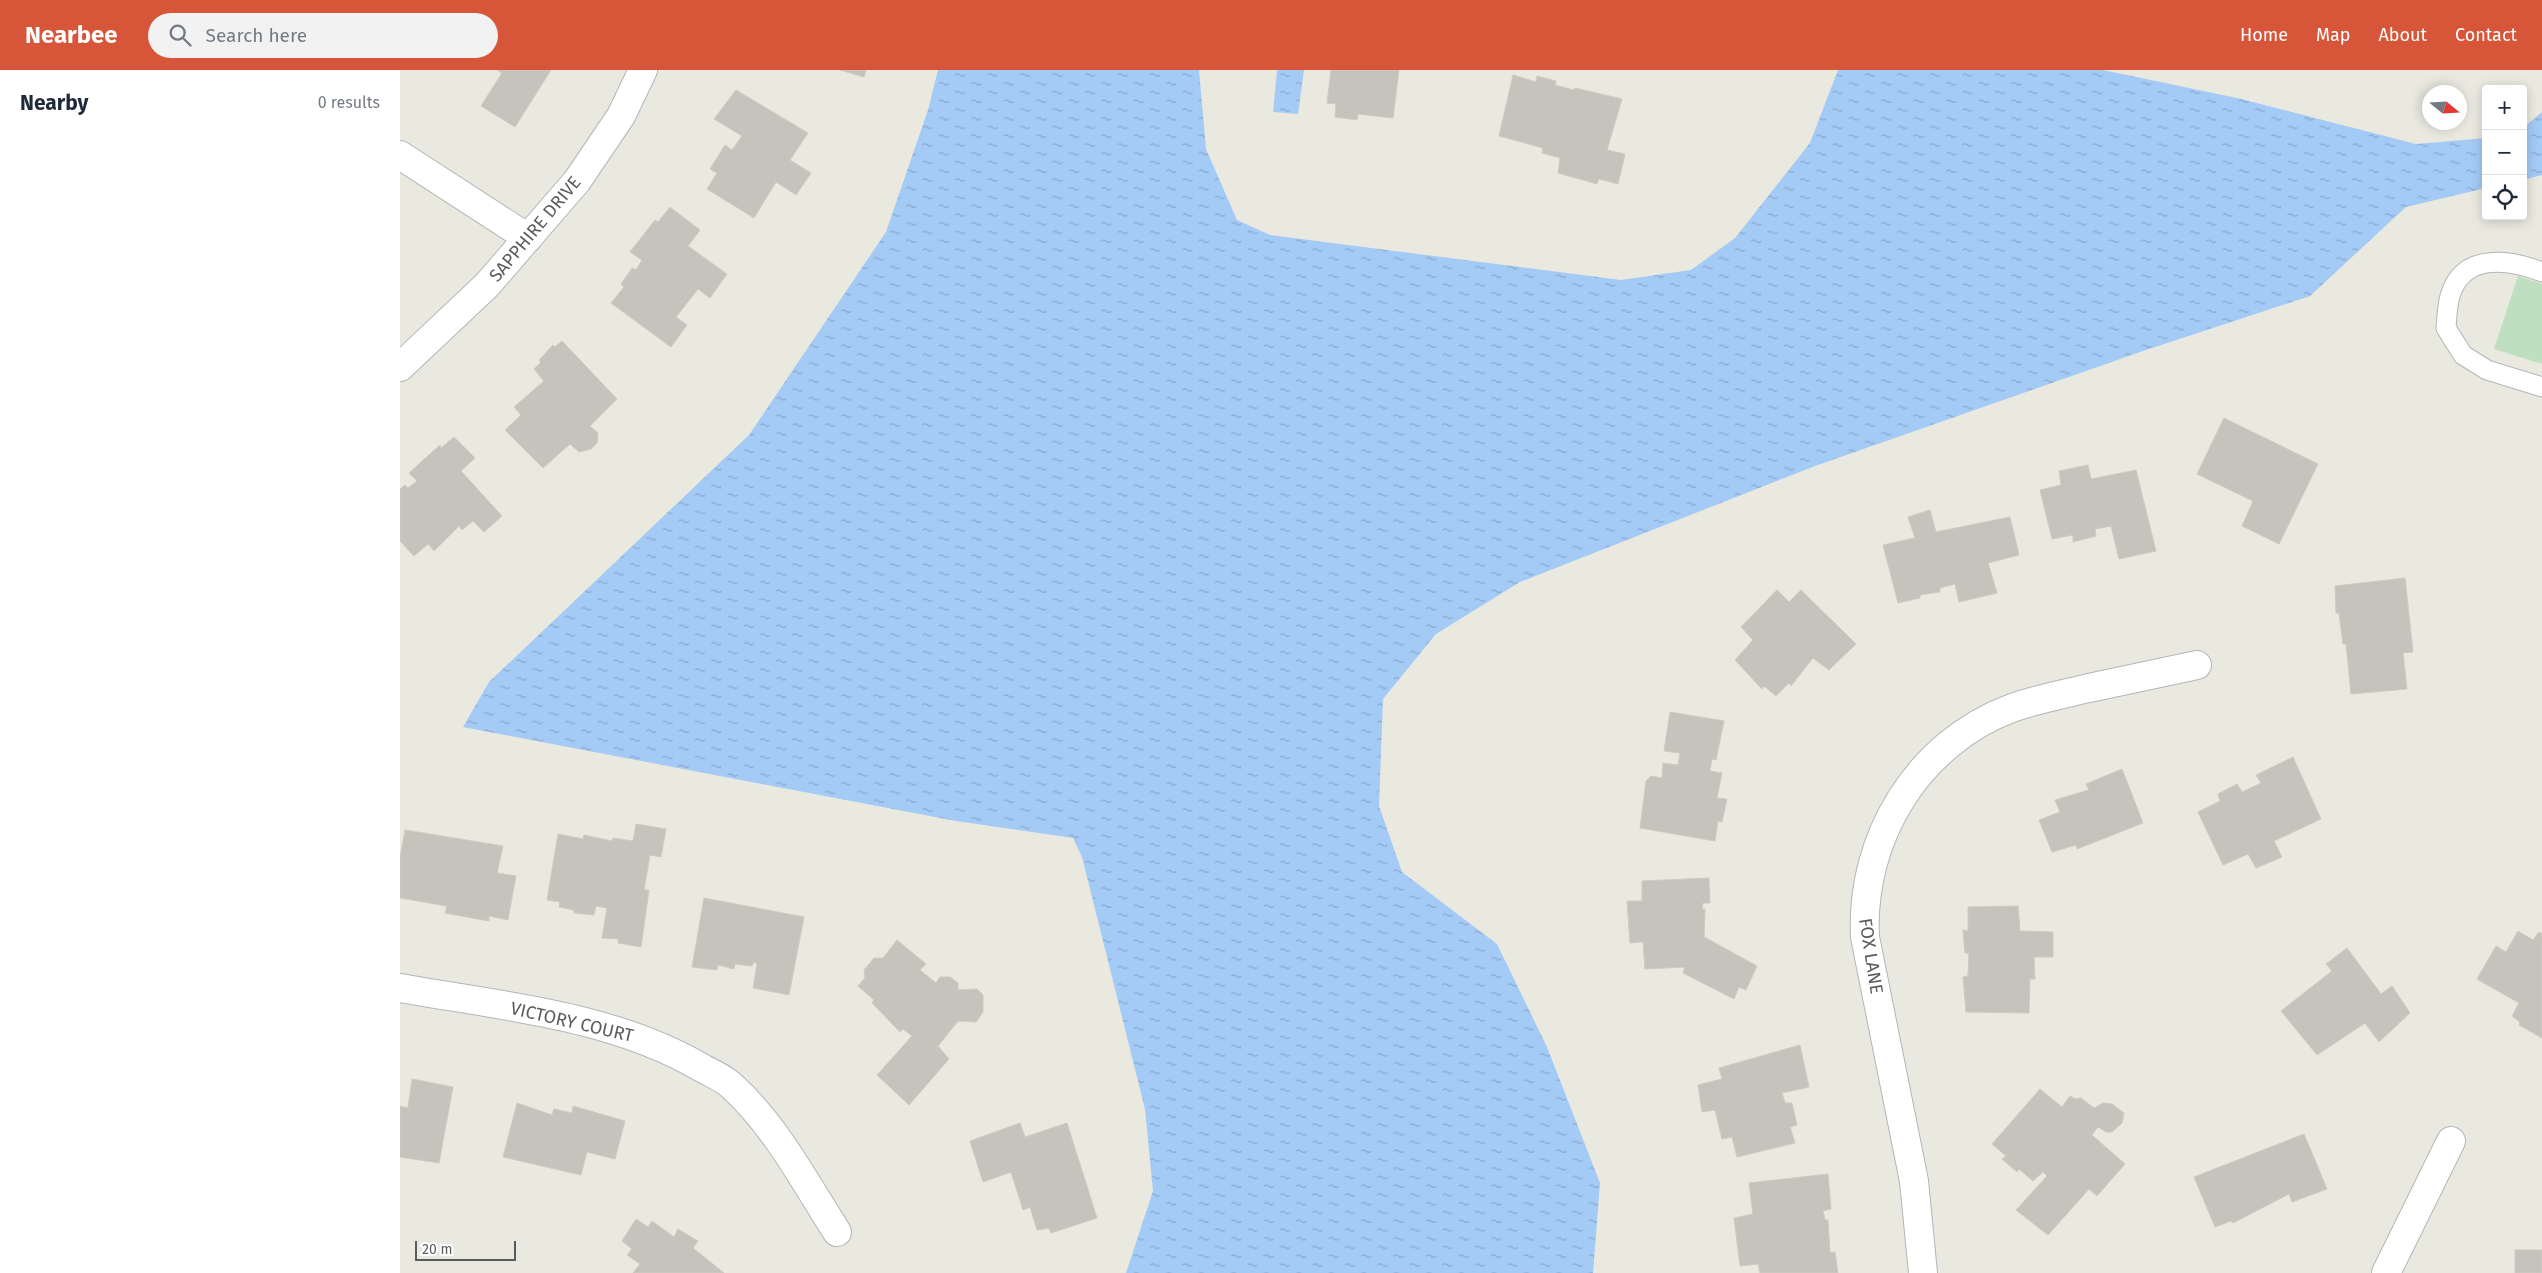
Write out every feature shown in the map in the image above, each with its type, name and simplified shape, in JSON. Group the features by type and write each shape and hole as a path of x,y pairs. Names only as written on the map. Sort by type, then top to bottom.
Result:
{"street":[{"name":"SAPPHIRE DRIVE","path":"400,367 487,285 577,181 621,116 643,70"},
{"path":"400,155 528,238"},
{"name":"FOX LANE","path":"1923,1273 1914,1181 1865,937 1864,910 1875,854 1886,826 1900,800 1922,770 1949,743 1976,725 2012,708 2061,694 2197,665"},
{"name":"VICTORY COURT","path":"400,988 590,1022 648,1040 694,1063 733,1086 761,1116 837,1232"},
{"path":"2386,1273 2451,1141"}],"lane":[{"path":"2542,272 2520,263 2485,262 2465,272 2451,292 2446,328 2463,355 2487,370 2542,387"}],"green space":[{"path":"2518,276 2542,284 2542,364 2494,349"}],"water":[{"path":"938,70 1199,70 1206,149 1237,220 1270,235 1621,280 1691,270 1735,238 1810,143 1838,70 2103,70 2237,98 2416,144 2482,138 2482,189 2406,207 2310,296 2140,352 1815,466 1520,582 1436,634 1383,699 1379,806 1402,872 1497,944 1547,1047 1600,1183 1593,1273 1126,1273 1153,1191 1145,1109 1082,857 1073,838 956,821 463,727 489,682 749,435 886,232 928,110"},
{"path":"1277,70 1304,70 1298,114 1273,112"},
{"path":"2542,112 2542,175 2527,179 2527,130 2527,125"}],"building":[{"path":"497,70 551,70 515,127 481,106 502,73"},
{"path":"840,70 866,70 864,77"},
{"path":"1331,70 1399,70 1393,118 1358,114 1357,120 1335,117 1336,104 1327,103"},
{"path":"1513,75 1536,82 1537,76 1556,81 1555,85 1622,99 1607,150 1625,154 1618,184 1599,179 1597,184 1558,173 1560,158 1542,153 1543,148 1499,136"},
{"path":"736,90 808,133 790,160 811,173 796,195 776,182 754,218 707,189 717,173 710,169 725,145 732,150 742,136 714,119"},
{"path":"670,207 700,230 688,246 727,274 710,298 698,289 676,317 687,325 671,347 611,303 624,287 621,284 632,268 636,270 642,260 630,252 655,220 658,222"},
{"path":"562,341 617,399 590,426 598,433 597,443 591,449 579,452 570,444 543,468 505,430 521,415 514,407 544,381 534,369 541,362 539,360 553,345 555,347"},
{"path":"2224,418 2318,464 2279,544 2242,526 2253,501 2197,474"},
{"path":"454,437 475,458 461,471 502,516 484,532 473,521 462,530 459,526 434,551 428,544 414,556 400,541 400,489 405,485 408,488 417,481 409,473 440,445 441,448"},
{"path":"2088,465 2091,479 2136,470 2156,551 2119,559 2111,526 2095,529 2096,536 2073,542 2073,535 2052,539 2040,490 2061,485 2059,471"},
{"path":"1930,510 1936,532 2010,517 2019,555 1988,563 1997,593 1959,602 1955,584 1940,588 1940,592 1920,595 1920,598 1898,603 1883,545 1915,538 1908,517"},
{"path":"2405,578 2413,652 2403,653 2407,689 2351,694 2346,644 2343,644 2339,613 2336,613 2335,586"},
{"path":"1777,590 1789,602 1801,590 1856,644 1829,670 1813,658 1791,686 1789,683 1776,696 1764,686 1762,689 1735,660 1753,640 1741,627"},
{"path":"1670,712 1724,721 1716,760 1712,759 1710,771 1722,773 1717,798 1727,799 1722,822 1718,821 1715,841 1640,828 1646,781 1651,776 1662,778 1663,763 1678,765 1680,753 1664,751"},
{"path":"2293,757 2321,819 2274,841 2282,857 2256,868 2248,854 2223,865 2198,812 2220,801 2218,794 2237,784 2242,792 2261,783 2256,775"},
{"path":"2122,769 2143,823 2077,849 2076,845 2052,852 2039,820 2060,812 2055,800 2089,790 2086,784"},
{"path":"636,824 666,829 661,857 650,855 644,890 649,890 641,947 618,943 619,939 602,938 607,908 596,906 594,915 574,913 574,910 559,907 560,902 547,900 558,834 583,839 584,835 612,841 613,838 633,841"},
{"path":"405,830 503,846 497,873 516,876 508,920 489,916 489,921 445,913 447,906 400,898 400,858"},
{"path":"1709,878 1710,903 1703,903 1702,909 1705,909 1704,937 1757,966 1746,990 1739,987 1734,999 1683,973 1685,967 1645,969 1643,942 1630,943 1627,901 1642,901 1642,881"},
{"path":"704,898 804,917 789,995 753,988 757,964 754,962 752,966 735,964 734,969 718,965 717,970 692,967"},
{"path":"2018,906 2020,931 2053,932 2053,957 2034,957 2035,979 2030,979 2029,1013 1966,1012 1963,977 1968,976 1969,953 1965,953 1963,930 1968,931 1968,907"},
{"path":"2518,931 2533,940 2539,932 2542,934 2542,1038 2519,1025 2520,1022 2512,1016 2519,1003 2477,979 2496,946 2506,952"},
{"path":"897,940 926,964 920,970 936,983 940,977 950,977 958,983 958,990 977,989 983,995 983,1012 976,1022 958,1021 938,1046 949,1059 909,1105 877,1075 912,1036 903,1029 900,1032 872,1003 874,1000 858,986 865,978 864,970 874,958 883,958"},
{"path":"2347,948 2381,994 2392,986 2410,1013 2379,1042 2365,1023 2317,1055 2281,1011 2332,971 2326,964"},
{"path":"1800,1045 1809,1087 1782,1093 1785,1103 1792,1103 1797,1125 1790,1127 1795,1143 1737,1157 1732,1137 1722,1139 1715,1110 1702,1112 1698,1085 1722,1079 1719,1068"},
{"path":"412,1079 453,1087 439,1163 400,1157 400,1106 408,1108"},
{"path":"2040,1089 2062,1107 2070,1096 2075,1099 2081,1098 2094,1108 2103,1103 2112,1104 2124,1113 2122,1123 2112,1132 2106,1132 2098,1127 2092,1135 2125,1164 2097,1196 2089,1189 2048,1235 2016,1210 2047,1176 2043,1172 2033,1181 2019,1169 2017,1172 2002,1159 2006,1156 1992,1144"},
{"path":"517,1103 552,1115 554,1109 572,1113 573,1106 625,1121 615,1159 587,1152 581,1175 503,1157"},
{"path":"1020,1123 1025,1137 1067,1123 1097,1218 1051,1233 1049,1228 1037,1230 1030,1207 1023,1210 1011,1172 983,1182 970,1141"},
{"path":"2304,1134 2327,1189 2292,1202 2289,1194 2233,1223 2231,1221 2215,1227 2194,1177"},
{"path":"1828,1174 1831,1209 1823,1211 1825,1220 1828,1220 1830,1253 1835,1252 1838,1273 1760,1273 1758,1264 1740,1266 1734,1218 1753,1214 1749,1183"},
{"path":"636,1219 648,1227 652,1221 674,1237 678,1229 698,1241 693,1248 724,1273 633,1273 640,1264 627,1255 632,1249 622,1241"},
{"path":"2515,1250 2542,1250 2542,1273 2515,1273"}]}
